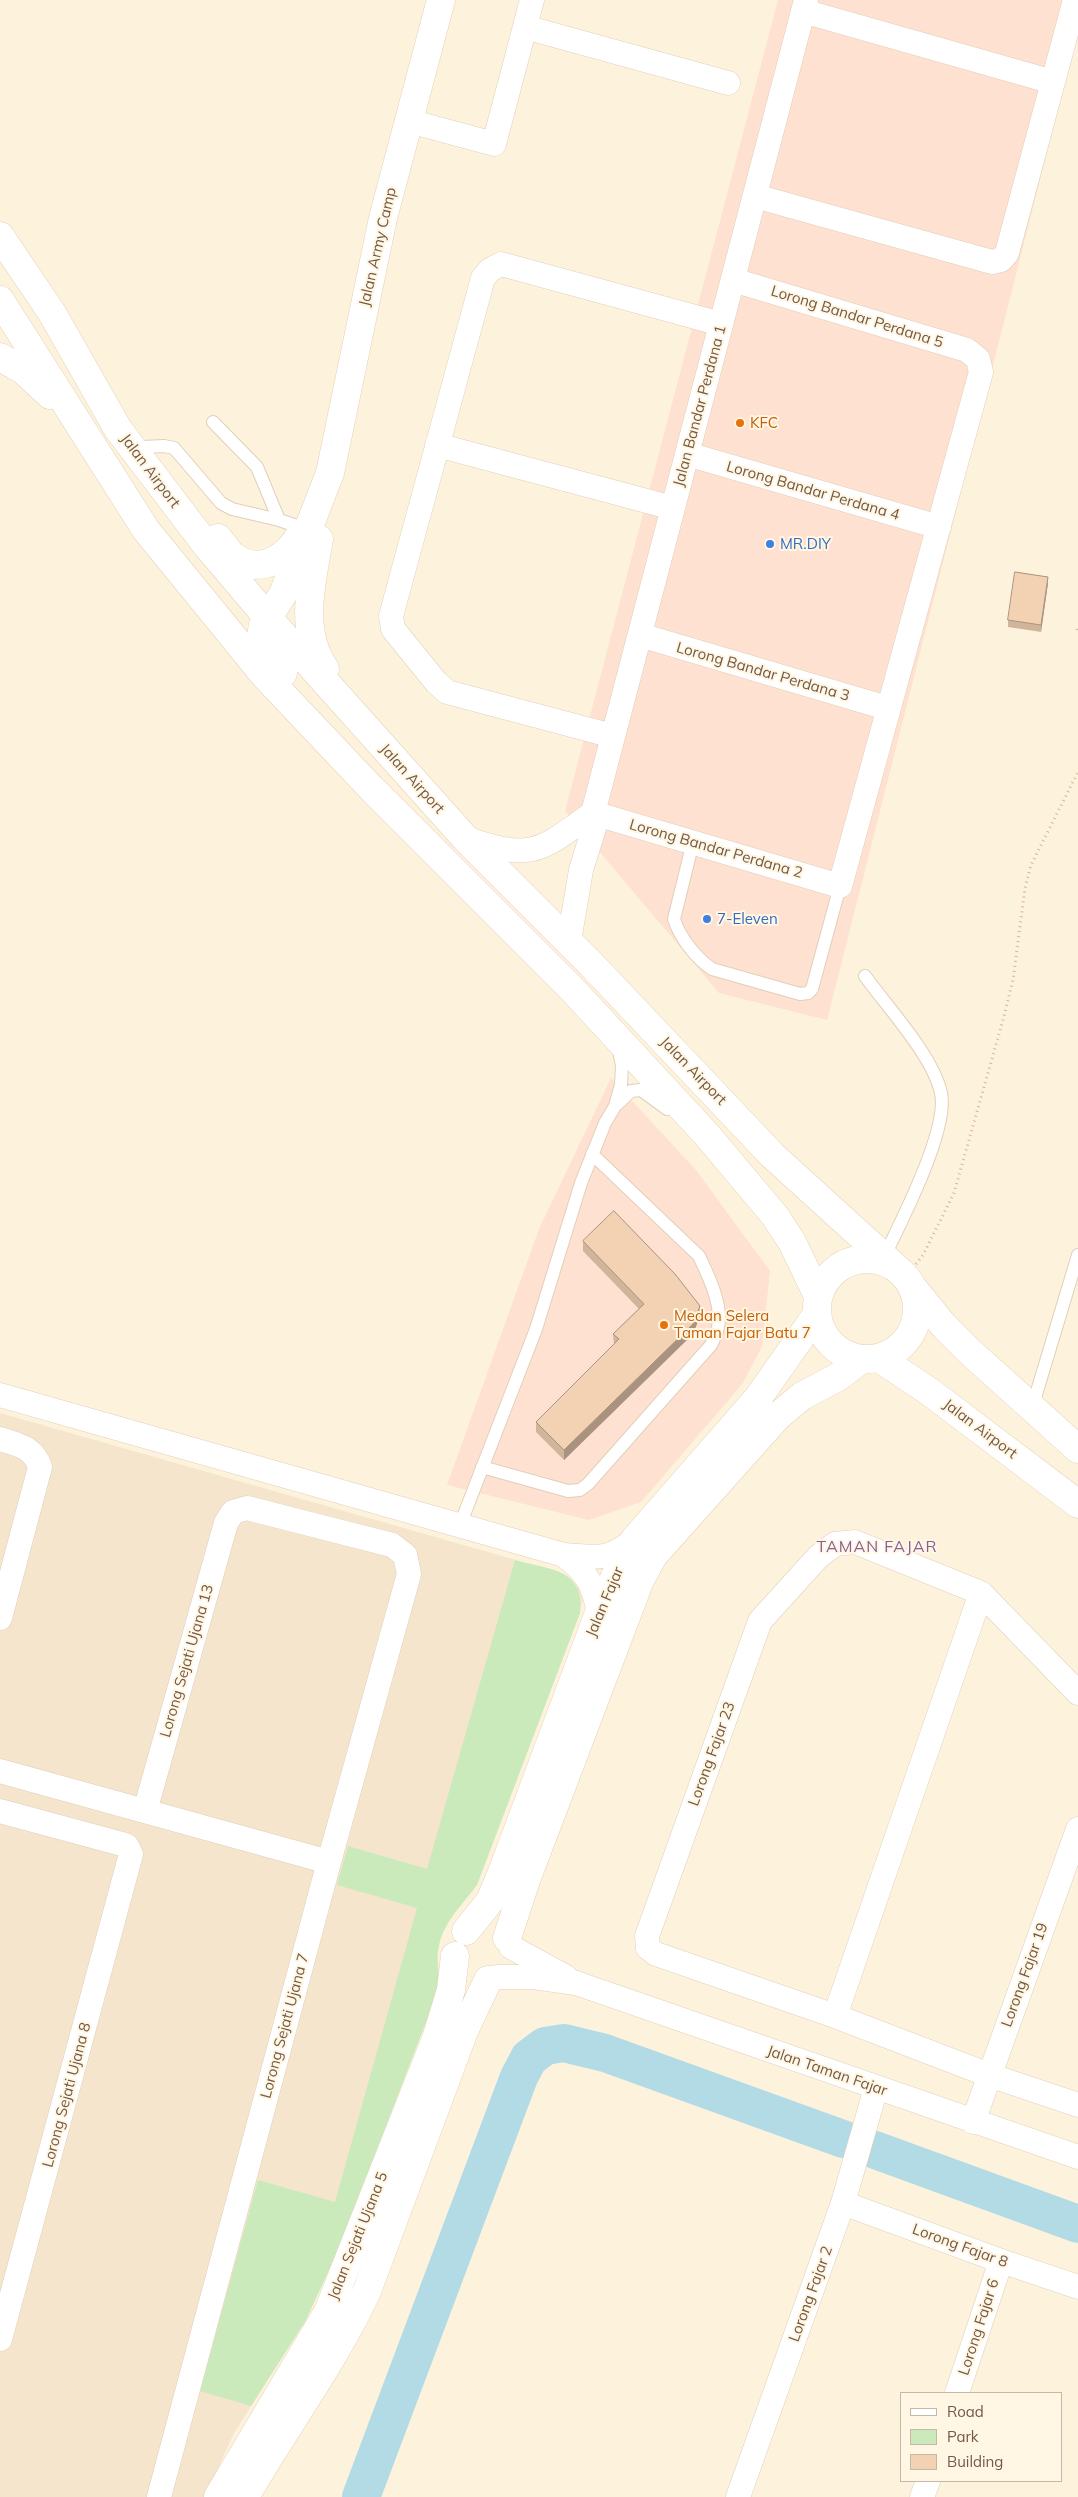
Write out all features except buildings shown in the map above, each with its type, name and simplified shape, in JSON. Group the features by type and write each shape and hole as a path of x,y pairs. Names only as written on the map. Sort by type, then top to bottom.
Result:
{"main road":[{"name":"Jalan Army Camp","path":"325,485 383,218 441,0"},
{"name":"Jalan Airport","path":"0,236 52,313 118,429 207,546 269,620 465,838 569,941 772,1155 899,1272 944,1326 1078,1448"},
{"path":"0,299 24,273"},
{"name":"Jalan Airport","path":"0,299 146,530 265,676 609,1030 707,1135 775,1216 795,1247 817,1305"},
{"path":"0,357 24,370 76,417"},
{"path":"103,401 233,556 240,560 251,564 273,562 292,549 291,524 325,485"},
{"path":"325,485 292,572 269,620 263,624 261,636 265,652 272,663 442,835 498,915"},
{"path":"325,485 313,566 309,635 314,651 324,668 384,732 393,757"},
{"path":"871,1258 899,1272 918,1306 916,1324 908,1339 895,1351 870,1359 845,1355 831,1345 822,1331 817,1305 829,1276 848,1262 871,1258"},
{"name":"Jalan Fajar","path":"466,1931 490,1901 501,1875 599,1613 624,1556 635,1539 758,1398 817,1305"},
{"name":"Jalan Airport","path":"870,1359 930,1392 1078,1504"},
{"name":"Jalan Fajar","path":"509,1942 526,1880 636,1589 653,1556 778,1416 802,1396 870,1359"},
{"path":"474,1926 493,1926 509,1942 509,1964 492,1979 479,1981 463,1973 455,1956 459,1938 466,1931 474,1926"},
{"name":"Jalan Sejati Ujana 5","path":"218,2497 328,2312 436,2040 450,1990 455,1956"},
{"name":"Jalan Sejati Ujana 5","path":"245,2497 331,2362 367,2291 464,2031 492,1979"}],"street":[{"path":"409,121 494,144 532,0"},
{"path":"755,196 992,262 1001,260 1007,253 1075,0"},
{"path":"805,6 1053,82"},
{"name":"Jalan Bandar Perdana 1","path":"569,941 580,870 594,828 593,813 805,6"},
{"path":"525,27 728,83"},
{"path":"613,736 447,692 436,682 393,629 391,616 483,278 490,270 501,264 721,324"},
{"name":"Lorong Bandar Perdana 5","path":"733,280 967,350 978,359 981,372 939,527"},
{"path":"437,445 673,508"},
{"name":"Lorong Bandar Perdana 4","path":"687,454 939,527"},
{"path":"840,886 887,708 939,527"},
{"name":"Lorong Bandar Perdana 3","path":"640,635 887,708"},
{"path":"465,838 492,848 527,851 542,848 593,813"},
{"name":"Lorong Bandar Perdana 2","path":"593,813 840,886"},
{"path":"0,1395 564,1555 603,1557 620,1551 635,1539"},
{"path":"0,1439 22,1446 37,1458 40,1467 39,1477 0,1618"},
{"name":"Lorong Sejati Ujana 13","path":"145,1811 226,1523 233,1512 247,1508 392,1546 405,1555"},
{"name":"Lorong Fajar 23","path":"981,1593 855,1542 835,1544 818,1557 760,1621 647,1936 648,1948 656,1954 835,2016 989,2075 1078,2105"},
{"name":"Lorong Sejati Ujana 7","path":"159,2497 329,1862 409,1574 405,1555"},
{"path":"564,1555 582,1569 589,1578 594,1590 599,1613"},
{"path":"835,2016 981,1593 1078,1693"},
{"path":"0,1772 329,1862"},
{"name":"Lorong Sejati Ujana 8","path":"0,1810 122,1844 130,1850 131,1859 0,2339"},
{"name":"Lorong Fajar 19","path":"973,2122 1078,1829"},
{"path":"509,1942 576,1983"},
{"path":"492,1979 533,1976 576,1983"},
{"name":"Jalan Taman Fajar","path":"576,1983 1078,2157"},
{"name":"Lorong Fajar 2","path":"738,2497 843,2204 876,2088"},
{"name":"Lorong Fajar 8","path":"843,2204 1078,2287"},
{"name":"Lorong Fajar 6","path":"957,2392 1001,2261"},
{"path":"922,2497 928,2482"}],"lane":[{"path":"213,422 257,467 291,524"},
{"path":"143,447 164,446 174,448 221,503 232,509 291,524"},
{"path":"693,842 674,919 677,928 702,962 720,971 800,994 808,993 812,989 840,886"},
{"path":"865,976 932,1069 942,1095 939,1125 917,1189 899,1272"},
{"path":"460,1525 536,1329 581,1182 615,1106 621,1085 622,1065 619,1049 609,1030"},
{"path":"615,1106 631,1091 641,1090 707,1135"},
{"path":"482,1467 568,1492 580,1490 588,1484 712,1345 719,1326 718,1309 707,1273 698,1256 592,1154"},
{"path":"1032,1408 1078,1255"}],"path":[{"path":"1077,629 1078,634"},
{"path":"899,1272 923,1256 954,1193 1013,980 1025,888 1031,865 1078,772"}],"shaded area":[{"path":"778,0 1078,0 1078,30 827,1020 719,993 565,811"},
{"path":"611,1078 696,1170 770,1271 762,1346 743,1383 641,1502 589,1520 447,1485 539,1229"},
{"path":"0,1413 558,1572 579,1588 582,1600 580,1613 477,1885 450,1918 441,1934 437,1954 440,1978 306,2320 234,2433 205,2497 0,2497"}],"green space":[{"path":"515,1560 552,1569 571,1579 577,1587 580,1598 580,1613 477,1885 447,1924 443,1933 438,1957 438,1991 338,2251 306,2320 251,2406 200,2391 258,2180 335,2202 417,1908 337,1885 348,1846 427,1869"}],"waterway":[{"path":"361,2497 519,2077 529,2058 545,2046 564,2043 605,2053 843,2139"},
{"path":"875,2150 1078,2224"}],"place":[{"name":"KFC","path":"740,423"},
{"name":"MR.DIY","path":"770,544"},
{"name":"7-Eleven","path":"707,919"},
{"name":"Medan Selera Taman Fajar Batu 7","path":"664,1325"}],"district":[{"name":"TAMAN FAJAR","path":"877,1547"}]}
